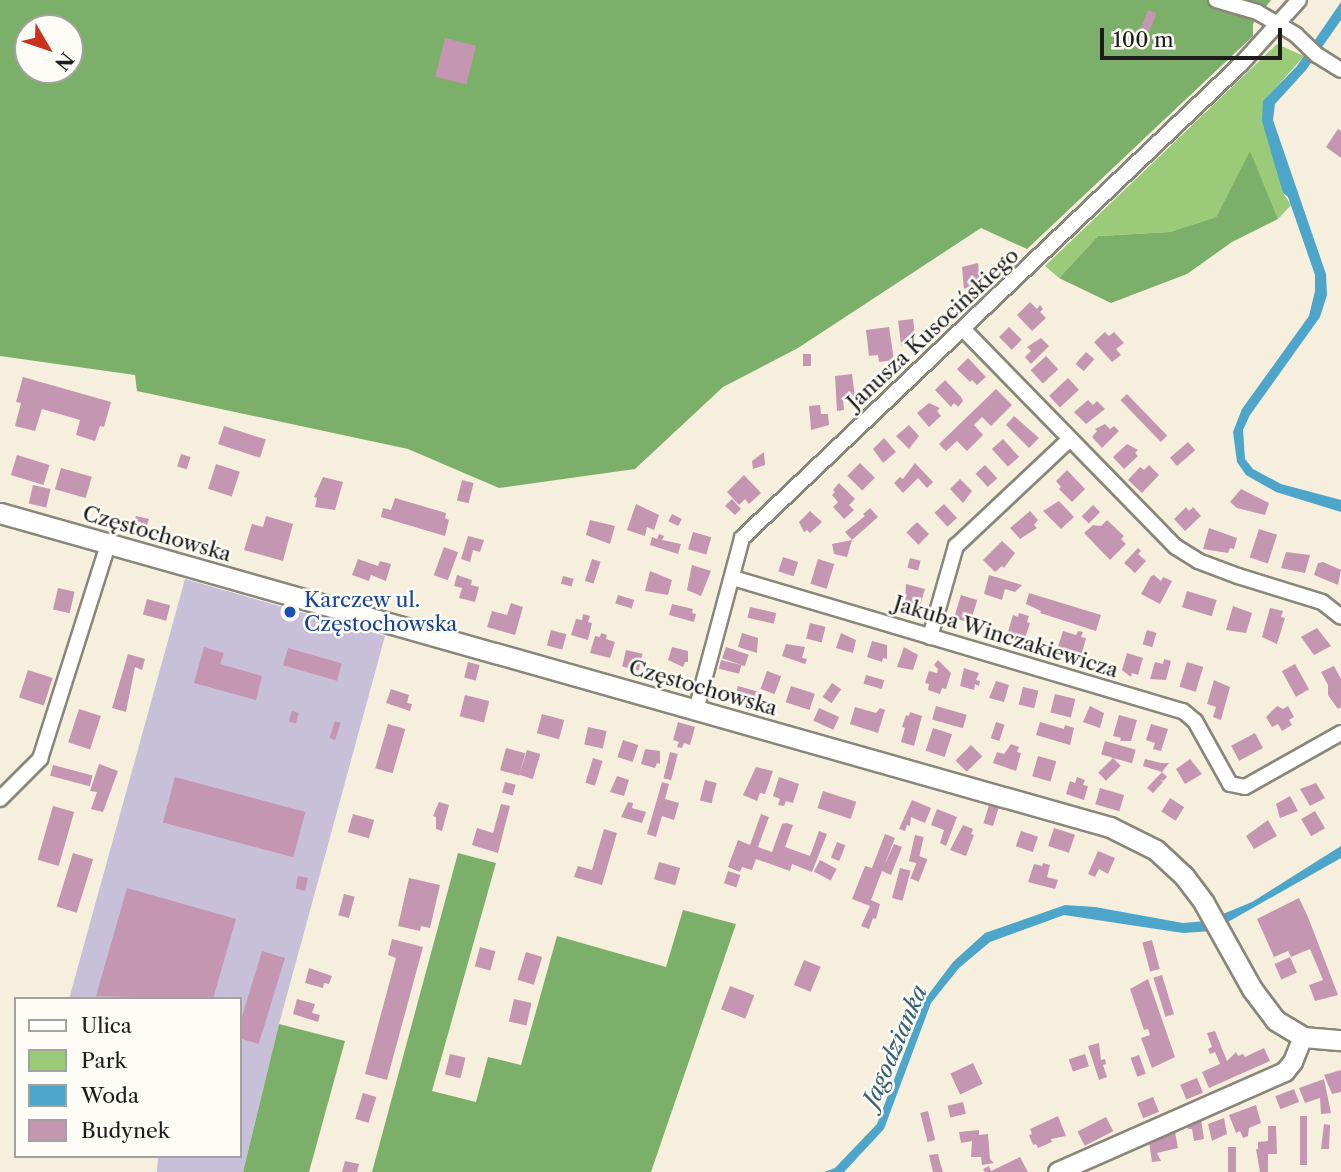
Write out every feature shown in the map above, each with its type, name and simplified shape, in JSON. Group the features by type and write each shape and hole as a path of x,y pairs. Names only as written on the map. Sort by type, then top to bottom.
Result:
{"main road":[{"name":"Częstochowska","path":"0,513 1110,827 1163,855 1184,876 1204,903 1264,1007 1275,1020 1303,1037"},
{"path":"1303,1037 1341,1040"}],"street":[{"path":"1216,0 1257,12 1296,34 1312,50 1341,70"},
{"name":"Janusza Kusocińskiego","path":"696,710 742,538 964,330 1278,24 1299,0"},
{"path":"964,330 1176,547 1198,561 1238,576 1322,601 1341,617"},
{"path":"930,637 956,546 1070,439"},
{"path":"0,799 40,759 108,544"},
{"name":"Jakuba Winczakiewicza","path":"733,578 1183,711 1195,722 1230,784 1245,787 1341,733"},
{"path":"1058,1172 1285,1072 1293,1062 1303,1037"}],"shaded area":[{"path":"185,579 385,636 279,1024 243,1172 157,1172 158,1158 242,1158 242,997 70,997"}],"green space":[{"path":"0,0 1271,0 1253,24 1253,36 1027,249 981,228 798,348 723,387 635,469 499,488 408,449 137,391 135,375 0,356"},
{"path":"1277,44 1304,56 1263,102 1283,193 1291,205 1278,219 1250,152 1216,217 1170,232 1098,236 1059,278 1045,266"},
{"path":"1250,151 1278,219 1232,242 1187,274 1111,303 1059,278 1098,236 1170,232 1216,217"},
{"path":"458,853 496,863 432,1091 476,1102 488,1057 521,1065 557,936 666,967 683,910 736,924 651,1172 372,1172"},
{"path":"279,1024 345,1041 309,1172 243,1172"}],"water":[{"path":"1341,2 1341,20 1306,70 1275,104 1273,120 1326,274 1327,295 1320,317 1250,415 1243,430 1245,459 1253,469 1281,484 1341,500 1341,512 1276,492 1246,475 1237,462 1233,432 1242,409 1309,316 1315,291 1315,275 1288,197 1283,193 1262,121 1263,101 1297,66"},
{"path":"1341,846 1341,858 1212,931 1183,933 1064,915 990,942 959,968 931,1003 884,1129 844,1172 824,1172 835,1168 877,1124 925,999 953,962 985,933 1065,905 1095,907 1183,923 1206,921 1252,902"}],"building":[{"path":"1148,10 1156,13 1149,32 1141,29"},
{"path":"445,38 476,46 466,85 435,77"},
{"path":"1338,129 1341,131 1341,158 1326,147"},
{"path":"978,263 980,282 964,289 962,267"},
{"path":"1030,302 1037,309 1040,305 1043,309 1040,312 1046,318 1032,331 1017,315"},
{"path":"913,319 916,344 901,346 898,321"},
{"path":"889,327 894,360 879,362 878,355 869,356 866,330"},
{"path":"1009,327 1022,340 1012,350 999,337"},
{"path":"1105,332 1109,336 1114,332 1124,343 1116,349 1121,355 1112,362 1094,342"},
{"path":"1041,338 1049,346 1031,364 1025,357 1031,351 1027,347"},
{"path":"1086,352 1094,359 1084,371 1076,364"},
{"path":"803,354 811,354 811,366 803,366"},
{"path":"1046,356 1058,369 1043,383 1031,370"},
{"path":"968,358 986,377 977,385 957,369"},
{"path":"852,374 855,397 843,398 844,410 837,411 835,376"},
{"path":"23,377 111,402 104,427 100,426 95,441 76,435 80,420 42,409 35,431 15,426 21,403 16,402"},
{"path":"1068,378 1079,390 1060,407 1049,396"},
{"path":"945,380 963,401 958,407 954,403 951,407 935,390"},
{"path":"996,389 1012,405 991,426 982,417 974,425 983,435 967,451 957,441 946,451 939,444"},
{"path":"1127,394 1167,436 1161,442 1121,400"},
{"path":"1088,400 1093,405 1097,401 1105,409 1086,424 1074,412"},
{"path":"929,403 940,408 937,411 941,416 929,427 917,413"},
{"path":"820,405 821,414 828,414 829,425 811,430 809,406"},
{"path":"1014,416 1039,438 1029,448 1006,425"},
{"path":"1105,424 1110,429 1114,426 1119,431 1102,448 1092,437 1097,431 1095,429"},
{"path":"909,425 919,436 909,449 896,436"},
{"path":"224,426 266,440 260,458 218,444"},
{"path":"884,438 896,452 883,463 873,449"},
{"path":"1003,439 1019,457 1008,467 992,449"},
{"path":"1188,442 1195,450 1177,466 1170,458"},
{"path":"1127,444 1138,450 1135,453 1138,456 1124,469 1113,457"},
{"path":"764,452 765,465 753,469 752,461"},
{"path":"181,454 191,457 187,469 177,466"},
{"path":"17,455 50,465 43,485 11,475"},
{"path":"860,463 875,478 862,491 847,476"},
{"path":"915,463 933,482 927,488 918,478 903,493 894,483 900,477 903,479"},
{"path":"216,464 240,472 232,496 208,489"},
{"path":"985,465 997,478 988,487 975,474"},
{"path":"1149,465 1159,475 1142,493 1128,480 1140,467 1144,470"},
{"path":"61,468 92,477 86,498 55,489"},
{"path":"1067,470 1085,489 1072,502 1059,489 1061,487 1056,481"},
{"path":"744,475 761,493 749,504 745,499 739,505 727,492"},
{"path":"323,477 343,482 335,510 315,507 317,498 314,497"},
{"path":"960,479 972,491 963,503 950,489"},
{"path":"462,480 474,483 469,503 457,500"},
{"path":"839,483 855,499 849,505 854,510 844,519 833,507 838,502 832,495 835,492 833,490"},
{"path":"33,485 51,489 46,508 29,504"},
{"path":"1241,489 1269,503 1265,515 1237,508 1230,502"},
{"path":"395,498 446,513 445,518 449,520 445,536 381,517 383,508 391,510"},
{"path":"732,499 741,509 735,515 725,506"},
{"path":"1059,501 1074,517 1061,529 1043,511"},
{"path":"636,504 659,515 654,530 647,527 645,536 627,530"},
{"path":"944,504 957,518 947,527 934,513"},
{"path":"1093,505 1100,512 1089,523 1082,516"},
{"path":"1186,507 1189,511 1193,507 1201,516 1185,531 1174,519"},
{"path":"870,508 878,517 852,540 845,532 865,516 863,514"},
{"path":"810,511 822,522 810,533 807,530 804,532 799,522"},
{"path":"1030,511 1038,520 1034,525 1037,528 1020,539 1010,528"},
{"path":"672,514 682,519 678,526 668,521"},
{"path":"136,516 149,519 146,528 133,524"},
{"path":"266,516 293,524 283,561 244,550 252,524 263,527"},
{"path":"590,520 615,526 610,544 586,535"},
{"path":"1107,520 1124,536 1121,539 1126,544 1110,560 1084,533 1093,525 1101,526"},
{"path":"917,522 929,534 918,545 906,533"},
{"path":"1209,528 1237,538 1234,549 1230,548 1228,553 1203,549"},
{"path":"1259,529 1277,535 1268,563 1250,558"},
{"path":"693,532 711,537 706,555 688,549"},
{"path":"659,534 664,536 662,540 681,544 678,554 650,545 652,537 657,539"},
{"path":"468,536 484,540 480,552 473,550 470,562 461,559"},
{"path":"852,540 847,557 834,554 832,544"},
{"path":"1002,541 1015,553 1004,568 1002,566 995,572 983,560"},
{"path":"444,547 458,552 448,580 434,575"},
{"path":"1138,548 1141,551 1138,554 1146,561 1135,573 1124,563"},
{"path":"1286,552 1310,555 1305,573 1281,568"},
{"path":"783,557 798,562 794,576 778,571"},
{"path":"910,558 921,561 918,571 907,568"},
{"path":"358,559 378,566 380,561 391,564 386,581 371,575 369,581 352,575"},
{"path":"592,559 601,562 593,584 585,581"},
{"path":"818,559 834,564 827,589 810,584"},
{"path":"1323,562 1341,570 1338,585 1314,575 1318,563"},
{"path":"692,565 711,571 701,596 687,590"},
{"path":"650,571 672,580 668,595 645,591"},
{"path":"457,575 472,580 471,585 479,587 475,602 459,598 462,588 454,586"},
{"path":"989,575 1022,585 1015,592 1005,589 1002,600 984,594"},
{"path":"1154,575 1161,581 1163,577 1172,581 1160,604 1141,594"},
{"path":"563,576 574,579 572,587 561,584"},
{"path":"906,584 925,589 920,606 905,602"},
{"path":"58,588 75,592 70,613 53,609"},
{"path":"1187,591 1217,600 1212,616 1182,607"},
{"path":"1029,593 1101,615 1096,631 1040,613 1041,611 1026,604"},
{"path":"618,595 634,600 632,609 615,604"},
{"path":"961,595 977,600 970,623 954,618"},
{"path":"147,599 170,605 166,621 143,614"},
{"path":"511,603 523,607 515,635 487,627 492,611 507,615"},
{"path":"672,604 693,609 692,613 696,614 694,622 669,615"},
{"path":"1233,606 1252,613 1246,633 1226,630"},
{"path":"750,607 776,613 774,624 748,618"},
{"path":"1270,608 1283,611 1281,617 1285,618 1277,644 1262,637"},
{"path":"1019,613 1029,616 1027,622 1030,623 1024,641 1007,635 1013,615 1018,617"},
{"path":"583,614 590,616 588,622 592,623 588,640 571,635 576,619 582,620"},
{"path":"810,623 826,627 822,642 806,639"},
{"path":"1317,628 1331,646 1314,655 1301,637"},
{"path":"551,630 566,634 562,650 547,645"},
{"path":"1147,630 1157,633 1152,647 1143,644"},
{"path":"1063,631 1076,635 1078,631 1083,632 1081,637 1086,638 1081,657 1057,650"},
{"path":"601,633 607,635 606,639 615,642 610,658 590,653 595,636 600,637"},
{"path":"742,633 758,638 757,653 738,647"},
{"path":"841,633 856,640 853,653 836,648"},
{"path":"872,641 887,645 887,659 883,658 882,662 867,657"},
{"path":"786,644 805,647 802,658 807,659 805,664 782,656"},
{"path":"204,647 224,653 220,664 262,676 256,700 194,683"},
{"path":"672,647 688,651 688,662 685,662 683,667 668,660"},
{"path":"726,647 749,655 745,666 722,658"},
{"path":"904,647 918,655 913,670 897,667"},
{"path":"288,648 342,663 337,681 283,665"},
{"path":"626,650 643,654 639,670 622,667"},
{"path":"1127,653 1143,658 1138,675 1132,673 1131,677 1122,670"},
{"path":"128,654 145,659 142,670 135,667 126,712 112,708"},
{"path":"1164,659 1171,661 1166,680 1150,679 1155,662 1163,664"},
{"path":"721,660 741,665 739,674 719,669"},
{"path":"938,660 951,673 946,689 942,688 940,694 928,690 929,684 925,683 929,671 937,673 938,669 934,665"},
{"path":"468,662 480,665 476,680 464,678"},
{"path":"1187,662 1203,667 1196,692 1179,687"},
{"path":"1295,664 1309,689 1296,697 1282,671"},
{"path":"1334,666 1341,679 1341,707 1338,709 1328,695 1328,685 1321,672"},
{"path":"964,668 979,673 976,680 980,681 979,686 975,684 974,690 960,686"},
{"path":"28,670 53,678 44,706 19,698"},
{"path":"767,671 781,676 775,694 761,689"},
{"path":"866,675 884,680 882,689 864,684"},
{"path":"1214,680 1230,687 1221,720 1213,717 1216,707 1207,704"},
{"path":"996,681 1009,685 1004,702 989,698"},
{"path":"832,683 841,689 832,703 822,697"},
{"path":"738,686 759,692 756,704 735,698"},
{"path":"791,686 815,694 810,710 786,702"},
{"path":"1023,687 1039,691 1034,708 1019,704"},
{"path":"391,689 409,695 407,703 412,704 410,711 386,703"},
{"path":"1055,694 1075,699 1071,718 1050,712"},
{"path":"465,695 489,701 484,722 460,716"},
{"path":"936,706 967,715 963,728 932,719"},
{"path":"1090,706 1104,713 1100,728 1083,722"},
{"path":"1277,706 1283,709 1288,706 1294,717 1289,720 1292,725 1282,731 1278,724 1272,727 1266,717"},
{"path":"855,707 876,713 880,708 885,710 878,733 850,724"},
{"path":"819,708 839,717 833,730 813,721"},
{"path":"79,709 101,716 90,749 68,742"},
{"path":"292,711 299,713 296,724 289,722"},
{"path":"910,712 922,716 914,746 901,742 905,728 902,727 906,715 909,716"},
{"path":"542,714 564,720 559,739 537,733"},
{"path":"1119,715 1137,720 1131,741 1120,741 1121,738 1113,736"},
{"path":"335,721 341,723 335,740 329,738"},
{"path":"678,722 695,727 690,745 684,743 682,748 677,747 679,742 673,740"},
{"path":"996,722 1005,725 999,741 991,738"},
{"path":"1040,722 1064,729 1065,725 1074,728 1070,745 1036,735"},
{"path":"388,724 405,729 393,773 375,768"},
{"path":"1151,724 1168,729 1161,751 1153,749 1155,743 1146,740"},
{"path":"588,727 607,731 603,749 584,745"},
{"path":"933,728 952,734 945,757 926,751"},
{"path":"1255,733 1263,748 1239,761 1231,746"},
{"path":"623,740 638,745 633,762 617,757"},
{"path":"1105,741 1136,750 1132,763 1101,754"},
{"path":"1011,744 1019,747 1017,752 1021,753 1016,771 993,763 997,752 1004,754"},
{"path":"971,745 982,756 967,772 955,761"},
{"path":"506,748 525,753 519,775 500,770"},
{"path":"645,749 660,751 660,764 657,763 655,768 641,764"},
{"path":"527,750 540,754 533,779 519,775"},
{"path":"670,752 678,754 671,780 663,778"},
{"path":"1038,756 1056,761 1050,781 1032,776"},
{"path":"593,758 603,761 595,786 585,783"},
{"path":"1113,758 1121,766 1106,781 1098,773"},
{"path":"1145,759 1169,763 1162,772 1143,766"},
{"path":"1190,759 1202,774 1185,784 1176,769"},
{"path":"99,764 118,771 103,812 91,809 97,792 90,791"},
{"path":"53,765 93,776 90,786 50,776"},
{"path":"756,767 773,771 765,794 760,793 757,801 743,795"},
{"path":"1162,772 1167,777 1163,781 1159,779 1163,782 1153,793 1147,788"},
{"path":"617,776 629,780 624,796 610,792"},
{"path":"175,777 305,812 293,857 163,822"},
{"path":"779,777 799,784 793,803 786,801 784,806 778,805 780,799 773,796"},
{"path":"1077,777 1085,780 1083,785 1088,786 1084,800 1066,794 1070,781 1075,783"},
{"path":"705,780 717,783 712,803 700,800"},
{"path":"505,782 516,785 513,795 502,793"},
{"path":"662,782 669,784 665,799 679,803 674,820 662,816 656,837 647,834"},
{"path":"1316,783 1325,798 1310,806 1300,789"},
{"path":"1100,788 1124,795 1119,811 1095,804"},
{"path":"823,791 856,802 851,819 817,808"},
{"path":"1290,796 1298,811 1280,818 1276,804"},
{"path":"1170,798 1184,807 1176,821 1161,811"},
{"path":"912,800 931,808 925,823 911,817 910,826 907,825 905,831 899,829"},
{"path":"439,802 449,805 442,831 436,829 436,817 433,816"},
{"path":"628,802 633,803 632,808 646,812 642,823 621,817"},
{"path":"501,804 510,806 498,853 472,845 477,828 493,833"},
{"path":"989,805 999,808 993,826 983,823"},
{"path":"53,806 74,812 59,866 38,860"},
{"path":"937,809 957,817 946,846 940,843 944,830 931,825"},
{"path":"1315,811 1325,828 1311,836 1301,819"},
{"path":"353,814 374,820 369,838 348,832"},
{"path":"761,814 769,817 758,847 772,852 782,824 793,825 785,847 810,856 819,831 827,834 812,872 792,864 790,871 756,859 752,870 742,867 740,872 728,867 738,840 750,845"},
{"path":"1268,820 1277,836 1254,849 1246,836"},
{"path":"963,825 973,829 971,834 974,835 966,856 950,850"},
{"path":"1054,828 1075,835 1069,853 1048,846"},
{"path":"604,829 617,833 602,885 574,877 578,866 592,870"},
{"path":"1021,831 1038,837 1033,852 1016,846"},
{"path":"885,834 895,838 884,866 894,844 902,847 891,875 882,871 871,900 880,904 876,919 873,918 869,929 861,926 870,906 852,899 865,866 872,868"},
{"path":"915,835 924,837 918,863 909,861"},
{"path":"837,842 845,845 839,861 831,858"},
{"path":"1098,851 1115,858 1108,874 1099,869 1095,877 1088,874"},
{"path":"73,853 93,859 77,913 57,907"},
{"path":"919,856 927,859 919,882 910,878"},
{"path":"820,860 837,869 831,880 814,871"},
{"path":"659,862 680,868 675,885 654,879"},
{"path":"1043,863 1050,865 1047,877 1058,880 1055,889 1028,882 1034,864 1042,866"},
{"path":"900,868 911,871 903,901 892,898"},
{"path":"728,871 740,875 736,887 724,883"},
{"path":"298,876 308,878 305,891 296,889"},
{"path":"409,878 440,885 430,928 421,926 420,931 398,926"},
{"path":"127,888 236,919 214,997 96,996"},
{"path":"344,894 355,897 349,918 338,915"},
{"path":"1299,898 1338,995 1315,1001 1309,985 1323,980 1310,949 1291,957 1288,951 1274,957 1257,919"},
{"path":"392,939 423,947 387,1080 365,1074 396,958 388,955"},
{"path":"1152,940 1160,969 1150,972 1142,943"},
{"path":"480,947 495,951 490,970 475,966"},
{"path":"262,951 285,958 259,1044 242,1039 242,1016"},
{"path":"526,952 542,957 534,985 518,980"},
{"path":"1290,957 1297,973 1281,979 1274,964"},
{"path":"804,960 821,967 811,992 794,985"},
{"path":"309,968 332,976 329,984 324,983 323,988 305,983"},
{"path":"1162,975 1174,1014 1165,1017 1153,978"},
{"path":"1148,979 1175,1057 1152,1068 1141,1038 1150,1035 1148,1029 1144,1030 1130,989"},
{"path":"730,986 754,995 745,1019 721,1009"},
{"path":"297,999 315,1004 312,1013 320,1015 318,1022 293,1014"},
{"path":"514,999 532,1003 526,1025 509,1021"},
{"path":"1215,1031 1227,1061 1236,1052 1238,1056 1243,1054 1245,1057 1264,1048 1270,1061 1209,1088 1202,1072 1220,1064 1215,1052 1210,1054 1208,1049 1212,1047 1207,1033"},
{"path":"1099,1043 1101,1060 1105,1059 1106,1064 1103,1065 1107,1077 1099,1080 1088,1046"},
{"path":"450,1054 466,1058 460,1078 445,1074"},
{"path":"1085,1054 1089,1066 1073,1072 1069,1059"},
{"path":"1139,1055 1146,1074 1137,1077 1131,1058"},
{"path":"973,1063 983,1084 960,1094 950,1074"},
{"path":"1341,1070 1341,1092 1332,1094 1324,1075"},
{"path":"1197,1078 1203,1093 1186,1100 1180,1085"},
{"path":"1324,1079 1331,1113 1321,1114 1320,1098 1305,1103 1299,1088"},
{"path":"1294,1089 1299,1102 1280,1109 1275,1096"},
{"path":"363,1093 376,1097 368,1123 355,1119"},
{"path":"1153,1097 1159,1112 1143,1118 1137,1103"},
{"path":"963,1102 966,1114 950,1118 947,1106"},
{"path":"1256,1105 1261,1123 1249,1128 1248,1136 1243,1138 1240,1131 1236,1133 1229,1115"},
{"path":"928,1111 935,1140 927,1142 920,1113"},
{"path":"1058,1116 1066,1136 1051,1139 1052,1142 1038,1148 1036,1144 1033,1145 1030,1129"},
{"path":"1300,1116 1307,1116 1307,1165 1300,1165"},
{"path":"1106,1117 1113,1131 1085,1146 1077,1132"},
{"path":"1224,1118 1227,1134 1212,1141 1208,1124"},
{"path":"1201,1119 1204,1139 1194,1141 1192,1129 1188,1129 1188,1125"},
{"path":"1324,1124 1330,1125 1329,1149 1321,1149"},
{"path":"1268,1126 1276,1126 1277,1154 1268,1154 1268,1172 1260,1172 1256,1149 1258,1142 1268,1141"},
{"path":"979,1130 979,1135 988,1134 990,1159 994,1163 982,1165 981,1157 971,1157 972,1141 961,1143 959,1132"},
{"path":"1175,1132 1178,1148 1157,1153 1161,1161 1152,1162 1149,1142"},
{"path":"1228,1147 1236,1147 1236,1172 1228,1172"},
{"path":"938,1154 943,1172 933,1172 929,1155"},
{"path":"1020,1157 1028,1172 985,1172 983,1169 989,1166 991,1171"},
{"path":"345,1161 359,1164 357,1172 342,1172"}],"place":[{"name":"Karczew ul. Częstochowska","path":"290,612"}],"water label":[{"name":"Jagodzianka","path":"895,1046"}]}
